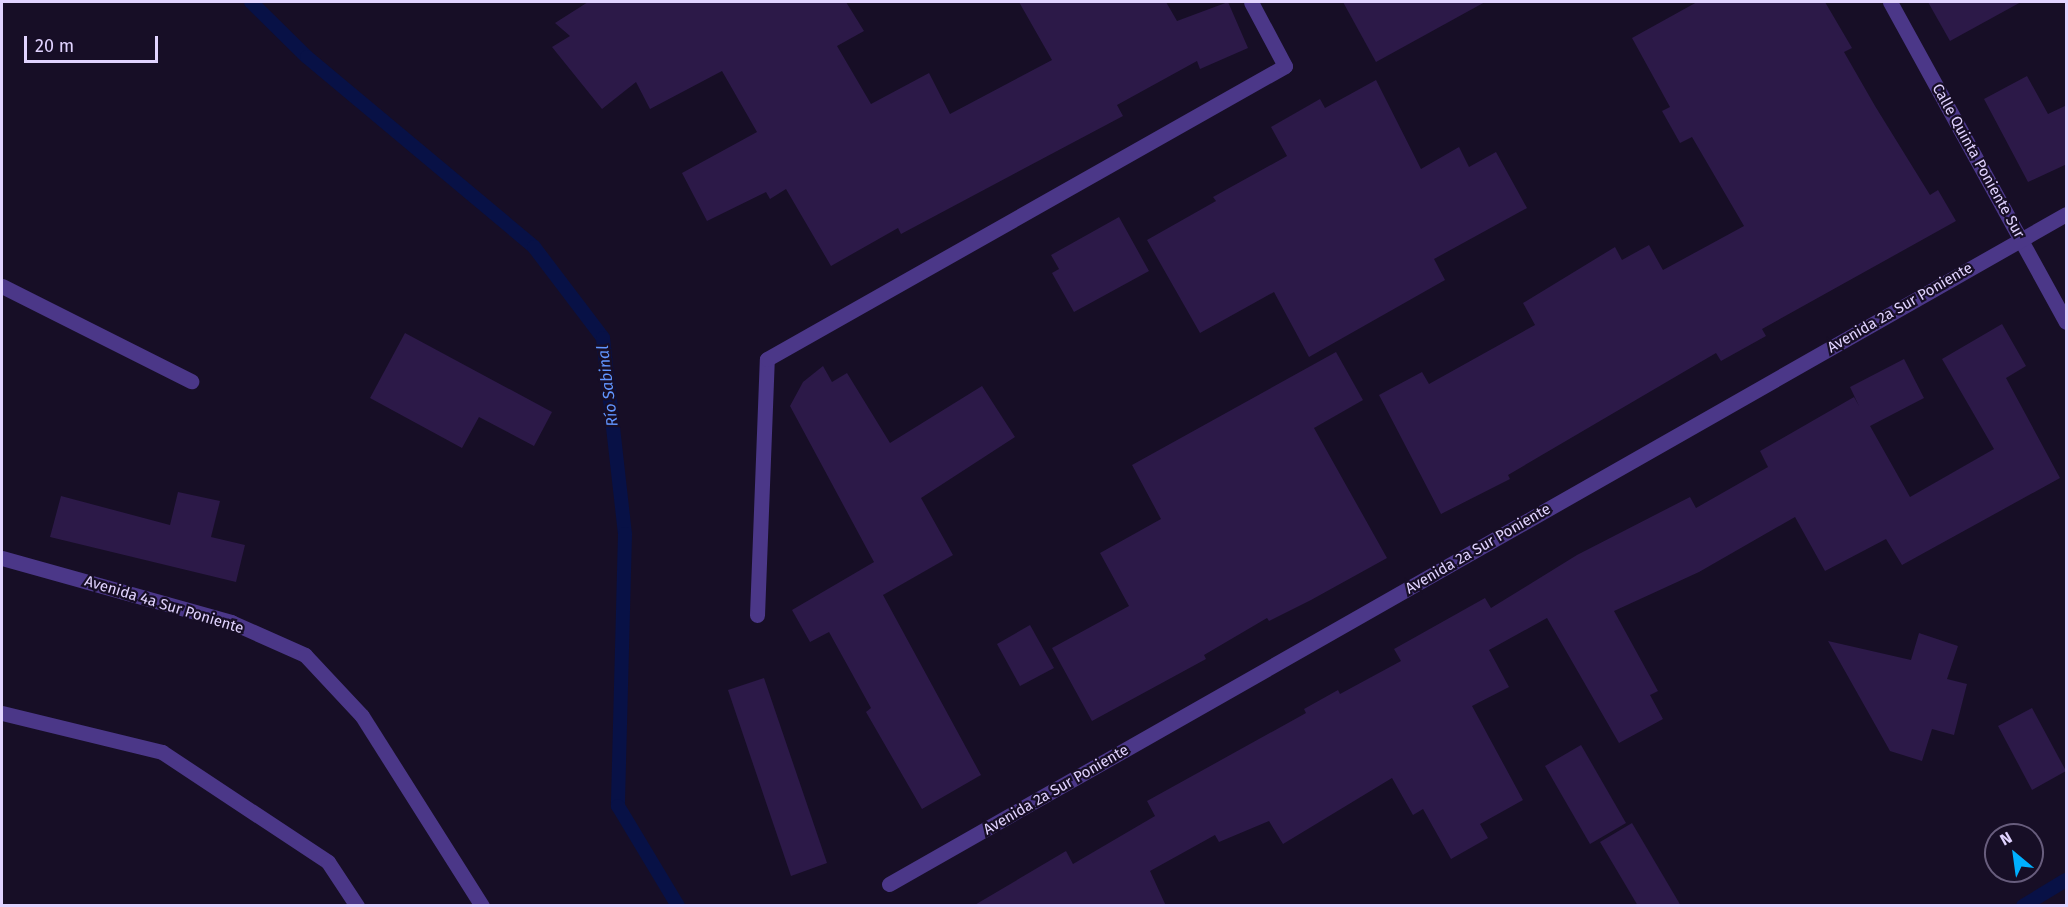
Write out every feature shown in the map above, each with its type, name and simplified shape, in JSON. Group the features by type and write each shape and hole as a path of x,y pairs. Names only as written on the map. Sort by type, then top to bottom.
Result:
{"street":[{"path":"757,615 767,359 1285,66 1251,2"},
{"name":"Calle Quinta Poniente Sur","path":"1890,2 2067,322"},
{"name":"Avenida 2a Sur Poniente","path":"890,884 2067,213"},
{"path":"2,286 191,381"},
{"name":"Avenida 4a Sur Poniente","path":"2,558 231,622 305,655 362,716 482,906"},
{"path":"2,713 162,752 328,862 357,906"}],"building":[{"path":"588,2 846,2 864,31 837,46 871,104 929,73 950,114 1052,60 1019,2 1166,2 1177,21 1228,2 1248,48 1200,69 1197,61 1117,105 1123,116 901,234 898,228 831,266 786,189 770,199 766,192 707,221 682,173 757,132 722,71 650,109 636,82 602,109 552,47 570,36 555,23"},
{"path":"1343,2 1485,2 1376,62"},
{"path":"1697,2 1825,2 1852,48 1844,52 1875,106 1930,195 1938,190 1956,221 1762,329 1766,336 1721,361 1716,353 1508,475 1510,479 1441,514 1379,395 1422,372 1429,384 1535,325 1523,303 1615,247 1622,260 1649,245 1663,270 1744,226 1692,137 1680,143 1662,111 1670,107 1632,38"},
{"path":"1928,2 2021,2 1950,41"},
{"path":"2027,76 2048,114 2067,105 2067,164 2028,182 1984,99"},
{"path":"1376,80 1421,169 1459,147 1469,167 1496,152 1527,208 1434,259 1445,280 1309,357 1274,292 1200,333 1147,240 1216,201 1213,197 1287,156 1271,127 1320,99 1325,108"},
{"path":"1119,217 1149,271 1074,312 1052,273 1059,269 1051,255"},
{"path":"2002,324 2026,366 2006,378 2060,478 1902,565 1886,539 1825,571 1795,517 1699,572 1614,611 1658,691 1650,695 1663,719 1619,743 1547,618 1489,650 1509,687 1472,706 1523,800 1480,824 1488,838 1451,859 1423,809 1413,815 1392,778 1283,844 1269,821 1219,842 1215,835 1150,871 1166,906 973,906 1066,851 1073,864 1155,816 1147,801 1306,713 1304,709 1338,690 1340,694 1401,661 1394,649 1485,598 1491,608 1577,555 1690,497 1696,508 1768,467 1760,451 1854,397 1859,406 1850,387 1904,359 1924,398 1870,426 1910,497 1994,449 1942,359"},
{"path":"405,333 552,412 534,446 479,417 462,448 370,398"},
{"path":"1336,352 1363,400 1314,428 1387,558 1269,621 1267,618 1204,655 1206,659 1092,721 1052,648 1129,606 1100,553 1161,519 1132,465"},
{"path":"823,366 832,382 847,373 890,443 982,386 1015,437 921,498 953,555 883,595 981,775 922,809 866,712 871,708 829,632 810,642 792,610 874,562 790,406 803,382"},
{"path":"178,492 220,501 211,537 245,545 236,582 50,537 61,496 170,525"},
{"path":"1030,625 1054,668 1020,686 997,644"},
{"path":"1919,633 1958,646 1947,679 1967,684 1954,735 1932,729 1922,761 1890,751 1828,641 1911,660"},
{"path":"764,678 827,863 791,876 728,690"},
{"path":"2032,708 2066,771 2032,790 1998,726"},
{"path":"1581,745 1626,823 1590,844 1545,766"},
{"path":"1632,823 1681,906 1638,906 1600,842"}],"waterway":[{"name":"Río Sabinal","path":"251,2 307,57 534,247 603,338 625,534 618,806 678,906"},
{"name":"Río Sabinal","path":"2023,906 2066,880"}]}
